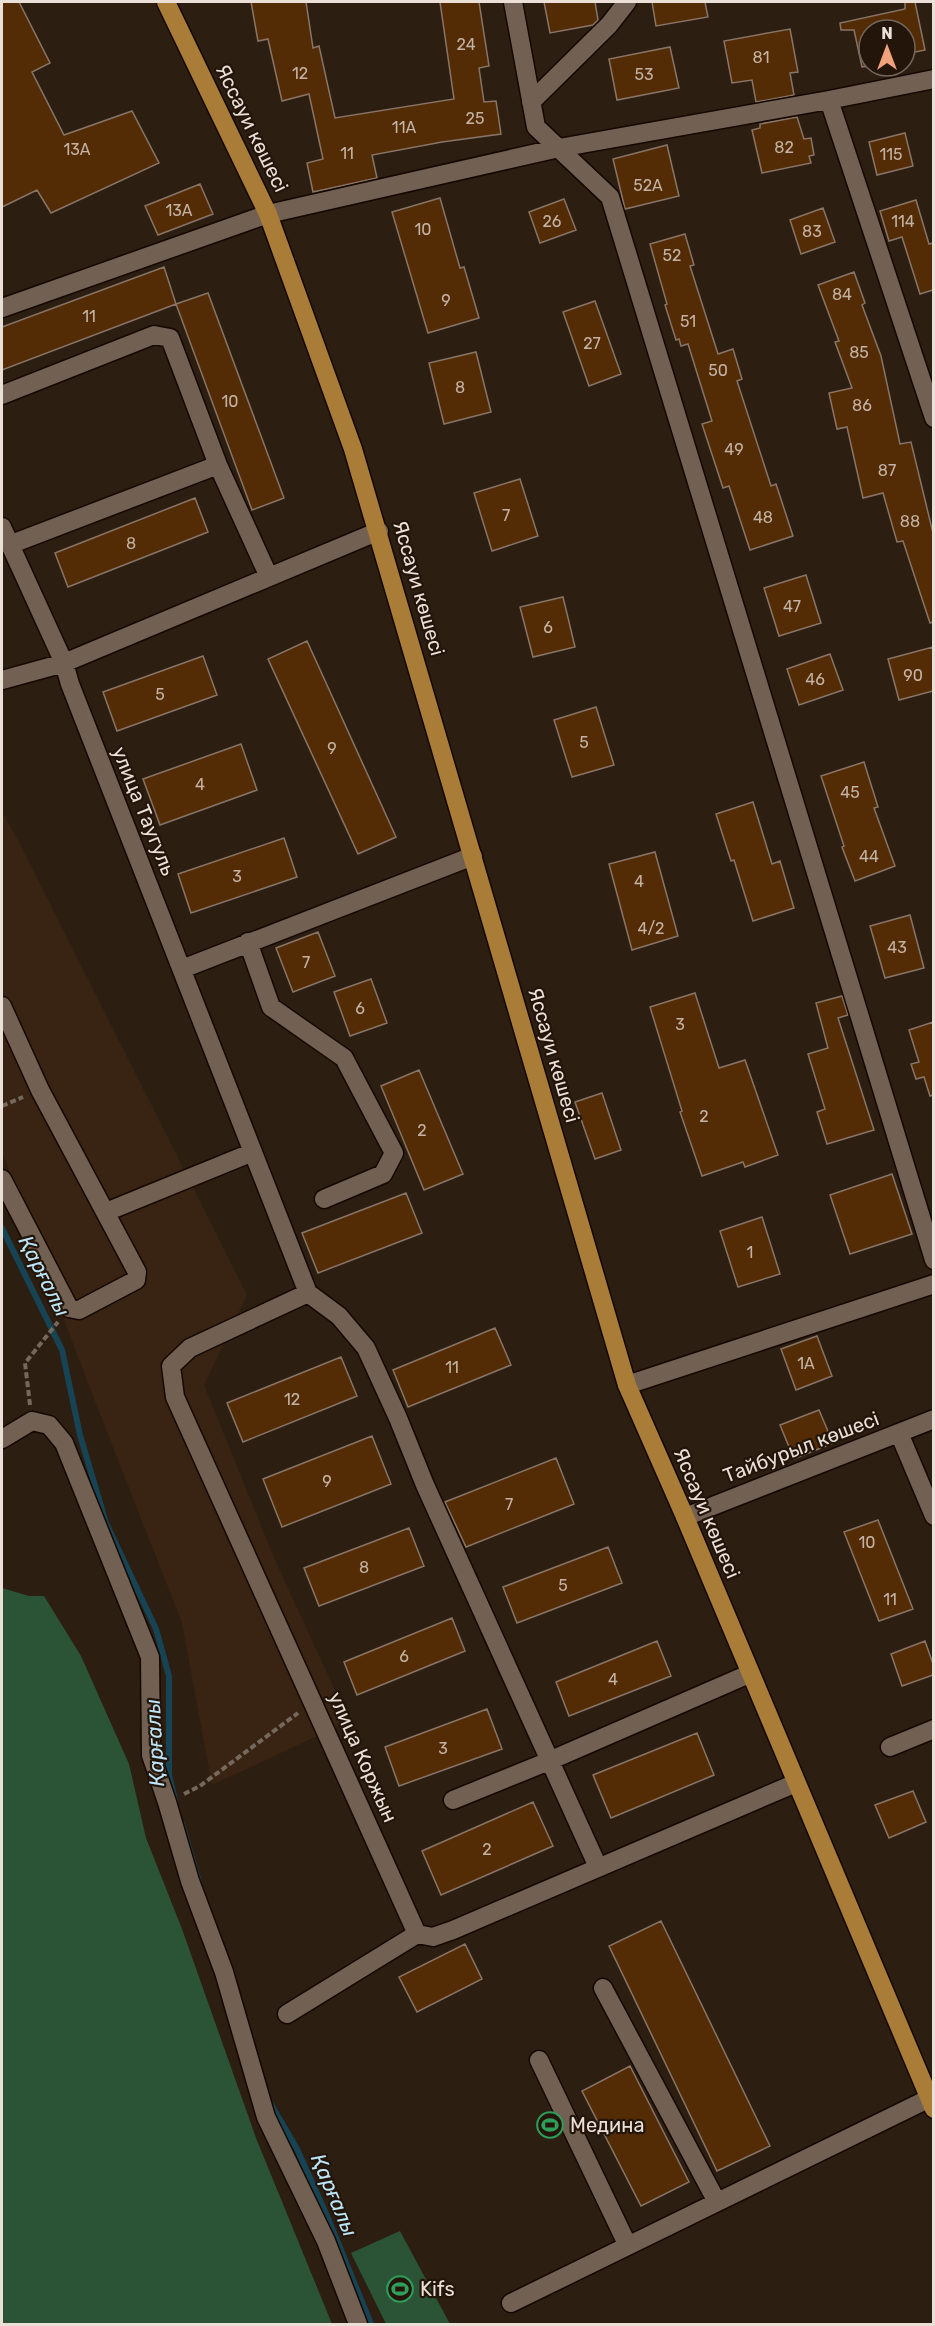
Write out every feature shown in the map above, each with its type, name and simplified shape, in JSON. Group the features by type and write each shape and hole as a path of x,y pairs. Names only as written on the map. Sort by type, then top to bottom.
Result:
{"main road":[{"name":"Яссауи көшесі","path":"166,2 268,214 353,449 379,531 627,1385 932,2101"}],"street":[{"path":"513,2 536,127 610,197 933,1260"},
{"path":"531,102 609,25 627,2"},
{"path":"2,308 268,214 559,148 829,100 933,78"},
{"path":"829,100 933,418"},
{"path":"2,395 154,335 170,338 218,465 269,577"},
{"path":"9,545 218,465"},
{"name":"улица Таугуль","path":"2,527 64,663 70,684 308,1293"},
{"path":"2,680 64,663 379,531"},
{"path":"182,969 473,856"},
{"path":"248,942 271,1007 344,1058 394,1153 383,1174 324,1199"},
{"path":"2,1006 40,1090 137,1272 136,1280 80,1310 69,1308 2,1179"},
{"path":"106,1212 253,1152"},
{"path":"627,1385 933,1284"},
{"path":"308,1293 339,1316 366,1348 425,1485 598,1867"},
{"name":"улица Коржын","path":"308,1293 190,1348 171,1366 175,1397 417,1934"},
{"name":"Тайбурыл көшесі","path":"685,1517 933,1419"},
{"path":"2,1439 32,1421 49,1425 64,1443 150,1657 151,1755 190,1881 224,1972 266,2117 326,2241 358,2325"},
{"path":"899,1433 933,1516"},
{"path":"453,1800 749,1674"},
{"path":"890,1747 933,1729"},
{"path":"287,2014 417,1934 433,1936 453,1930 796,1783"},
{"path":"603,1989 717,2202"},
{"path":"539,2060 628,2246"},
{"path":"511,2303 717,2202 932,2101"}],"path":[{"path":"32,1421 25,1364 69,1308"},
{"path":"200,1786 313,1702"}],"shaded area":[{"path":"2,812 247,1295 204,1385 275,1560 349,1721 212,1785 182,1623 82,1368 2,1152"}],"green space":[{"path":"2,1588 29,1596 44,1596 81,1656 129,1764 146,1838 182,1929 256,2138 332,2324 2,2324"},
{"name":"Kifs","path":"400,2231 450,2324 386,2324 351,2253"}],"building":[{"path":"2,2 19,2 50,63 32,72 64,135 132,111 159,163 51,213 37,190 2,207"},
{"path":"251,2 306,2 313,48 319,46 335,118 454,99 440,2 479,2 489,66 479,68 484,102 496,101 501,134 372,155 377,178 313,192 307,163 323,159 309,94 282,101 268,39 258,41"},
{"path":"544,2 595,2 598,20 593,25 550,33"},
{"path":"652,2 705,2 708,17 656,26"},
{"path":"905,2 915,2 925,50 917,52 917,18 863,18 905,9"},
{"path":"857,19 857,44 854,30 841,30 840,23"},
{"path":"790,29 798,72 790,73 794,95 756,102 752,80 732,83 724,41"},
{"path":"670,47 679,88 617,100 609,59"},
{"path":"797,117 804,139 811,138 814,155 809,156 811,163 762,173 752,130 760,128 760,124"},
{"path":"905,133 913,166 877,175 869,142"},
{"path":"667,145 679,196 625,209 613,159"},
{"path":"200,184 213,214 158,235 145,206"},
{"path":"440,198 460,268 464,267 479,318 428,333 392,212"},
{"path":"564,199 576,230 540,243 529,212"},
{"path":"916,200 929,244 933,243 933,290 920,294 902,237 889,241 880,211"},
{"path":"823,208 835,242 801,254 790,220"},
{"path":"685,234 694,265 690,266 718,354 733,349 742,379 737,381 771,486 776,484 793,536 750,550 729,486 723,488 702,424 712,421 688,344 681,346 679,339 676,340 650,244"},
{"path":"164,267 176,304 2,370 2,327"},
{"path":"854,272 865,303 862,305 881,356 900,444 911,442 933,533 933,622 930,623 903,541 897,542 883,493 863,498 847,427 837,429 829,393 852,388 835,342 839,341 818,285"},
{"path":"208,293 284,498 252,510 176,304"},
{"path":"595,301 621,374 589,386 563,312"},
{"path":"476,352 491,412 444,424 429,363"},
{"path":"520,479 538,536 492,551 474,493"},
{"path":"195,498 208,532 68,587 55,553"},
{"path":"806,575 821,623 779,636 764,588"},
{"path":"563,597 575,647 533,657 520,607"},
{"path":"307,641 396,837 358,854 268,659"},
{"path":"933,647 933,691 899,700 888,659"},
{"path":"830,654 843,690 799,705 787,669"},
{"path":"203,656 217,695 117,731 103,692"},
{"path":"596,707 614,765 572,777 554,720"},
{"path":"241,744 257,790 160,825 143,779"},
{"path":"864,762 878,807 874,808 895,866 855,881 842,847 844,846 821,776"},
{"path":"753,802 772,864 780,861 794,908 753,921 734,860 731,861 716,814"},
{"path":"284,838 297,877 191,913 178,874"},
{"path":"655,852 678,936 632,950 609,864"},
{"path":"910,915 924,968 885,978 870,926"},
{"path":"318,932 335,976 293,992 276,948"},
{"path":"371,979 387,1023 350,1036 334,992"},
{"path":"695,993 719,1068 745,1060 778,1155 745,1167 743,1162 702,1176 680,1112 682,1111 650,1007"},
{"path":"842,996 848,1015 838,1018 874,1130 827,1144 817,1112 825,1109 808,1054 828,1048 816,1003"},
{"path":"933,1022 933,1095 930,1096 924,1077 916,1079 911,1064 919,1062 909,1030"},
{"path":"419,1070 463,1174 424,1190 381,1086"},
{"path":"602,1093 621,1150 595,1159 575,1102"},
{"path":"892,1174 912,1234 850,1254 830,1195"},
{"path":"406,1193 422,1233 318,1273 302,1233"},
{"path":"762,1217 780,1274 738,1287 720,1231"},
{"path":"495,1328 511,1365 408,1407 393,1370"},
{"path":"817,1336 832,1376 796,1390 781,1349"},
{"path":"341,1357 357,1396 243,1442 227,1403"},
{"path":"819,1410 833,1443 794,1459 780,1425"},
{"path":"372,1436 391,1484 282,1527 263,1479"},
{"path":"556,1458 574,1504 466,1547 445,1502"},
{"path":"878,1520 913,1609 879,1621 844,1532"},
{"path":"409,1528 424,1566 319,1606 304,1568"},
{"path":"608,1547 622,1583 517,1623 503,1587"},
{"path":"452,1618 465,1651 357,1695 344,1662"},
{"path":"657,1641 671,1676 569,1716 556,1682"},
{"path":"925,1641 933,1664 933,1675 902,1686 891,1654"},
{"path":"487,1709 502,1749 399,1786 385,1747"},
{"path":"697,1733 714,1775 611,1818 593,1775"},
{"path":"913,1791 926,1822 889,1838 875,1805"},
{"path":"533,1802 553,1846 441,1895 422,1851"},
{"path":"661,1921 770,2146 717,2171 609,1946"},
{"path":"465,1944 482,1979 417,2012 399,1977"},
{"path":"630,2066 689,2182 641,2206 582,2091"}],"waterway":[{"name":"Қарғалы","path":"2,1228 62,1350 80,1435 106,1523 156,1629 169,1676 169,1775 175,1800"},
{"name":"Қарғалы","path":"182,1824 200,1886"},
{"name":"Қарғалы","path":"269,2101 297,2149 371,2324"}],"place":[{"name":"Медина","path":"550,2125"},
{"name":"Kifs","path":"400,2289"}]}
